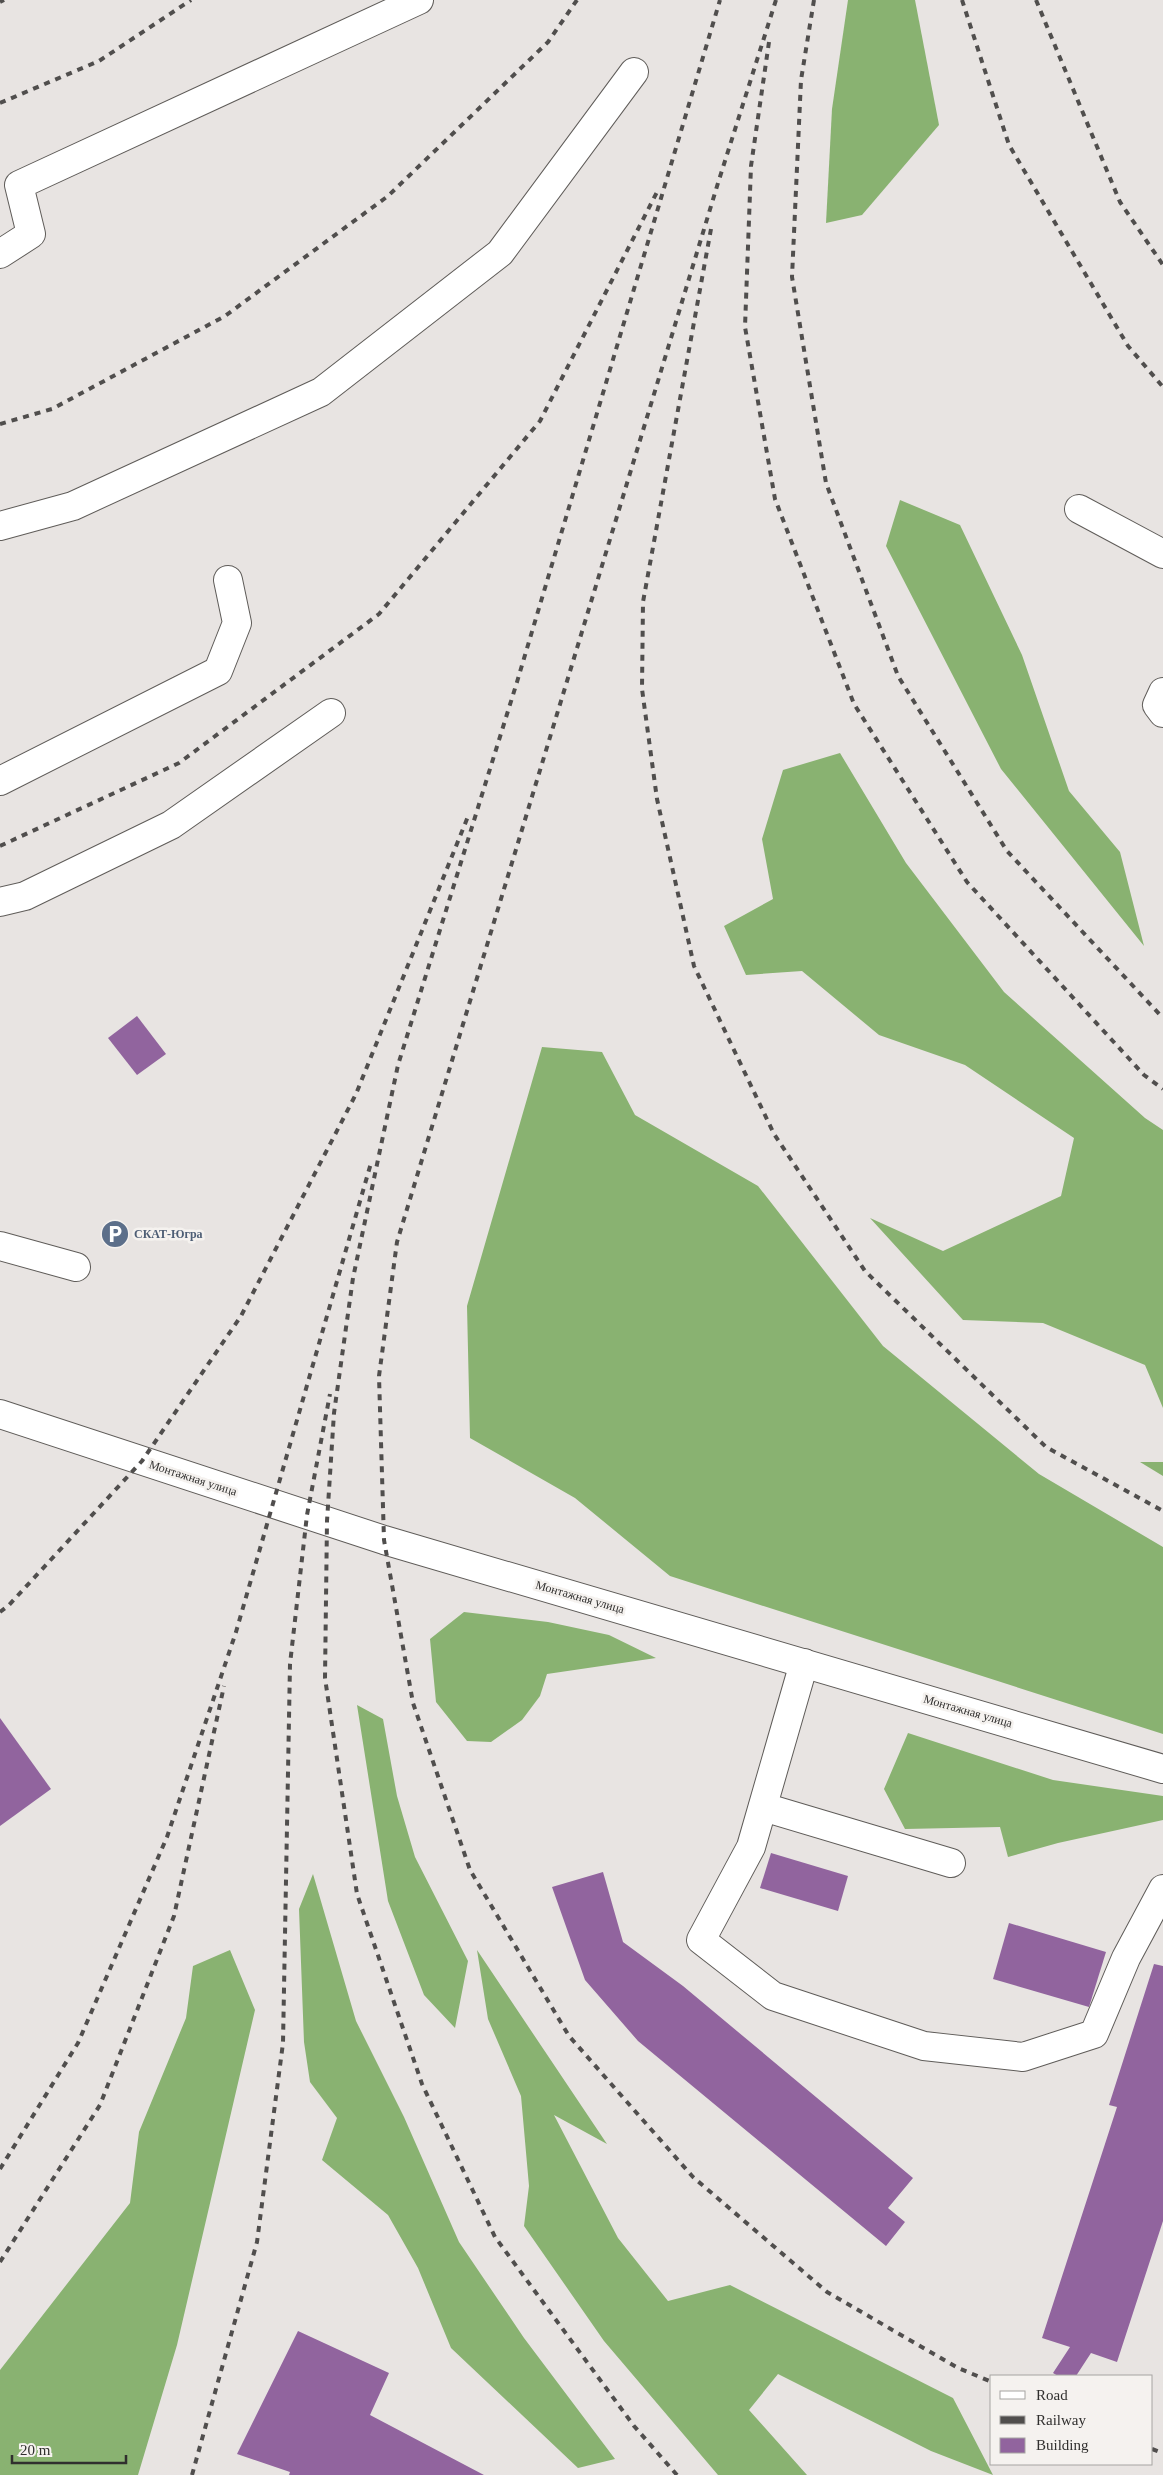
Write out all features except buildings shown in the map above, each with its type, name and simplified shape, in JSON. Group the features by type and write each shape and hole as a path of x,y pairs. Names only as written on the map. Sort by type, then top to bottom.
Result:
{"street":[{"path":"0,254 30,234 19,185 419,0"},
{"path":"0,526 73,506 321,392 500,253 634,72"},
{"path":"1079,509 1163,554"},
{"path":"0,781 218,670 237,623 228,580"},
{"path":"1163,692 1157,705 1163,713"},
{"path":"0,902 25,896 171,825 330,713"},
{"path":"0,1246 76,1267"},
{"name":"Монтажная улица","path":"0,1414 384,1540 1163,1769"},
{"path":"804,1663 751,1847 701,1940 773,1996 924,2046 1023,2057 1094,2034 1126,1958 1163,1889"},
{"path":"763,1807 951,1862"}],"green space":[{"path":"848,0 915,0 939,125 862,215 826,223 832,109"},
{"path":"900,500 960,525 1022,655 1069,791 1120,852 1144,946 1001,769 886,546"},
{"path":"840,753 906,863 1004,992 1145,1118 1163,1130 1163,1408 1145,1365 1043,1323 963,1320 870,1218 943,1251 1061,1196 1074,1138 965,1065 879,1035 802,971 746,975 724,926 773,899 762,839 783,770"},
{"path":"542,1047 602,1052 635,1115 758,1186 883,1346 1039,1474 1163,1547 1163,1734 670,1576 575,1498 470,1438 467,1306"},
{"path":"1140,1462 1163,1462 1163,1476"},
{"path":"464,1612 548,1622 609,1635 656,1658 547,1674 540,1696 522,1720 491,1742 467,1741 436,1702 430,1639"},
{"path":"357,1705 383,1719 397,1796 415,1857 468,1961 455,2028 424,1995 388,1901"},
{"path":"908,1733 1053,1780 1163,1796 1163,1820 1058,1843 1008,1857 1000,1827 905,1829 884,1789"},
{"path":"313,1874 356,2021 404,2117 459,2242 524,2338 615,2459 578,2468 451,2348 418,2268 388,2215 322,2160 337,2118 310,2082 304,2042 299,1909"},
{"path":"230,1950 255,2010 177,2345 138,2475 0,2475 0,2370 130,2203 139,2132 186,2018 193,1966"},
{"path":"477,1950 607,2144 554,2115 618,2238 668,2301 730,2285 953,2398 993,2475 931,2451 778,2374 749,2410 807,2475 718,2475 604,2341 524,2226 529,2186 521,2096 488,2019"}],"railway":[{"path":"0,2 4,0"},
{"path":"0,103 99,61 191,0"},
{"path":"0,424 52,409 225,316 388,196 548,42 577,0"},
{"path":"677,2475 634,2426 495,2237 422,2084 357,1894 325,1678 327,1521 334,1413 353,1278 398,1065 517,682 720,0"},
{"path":"776,0 718,183 397,1242 379,1376 384,1540 413,1703 470,1870 569,2036 693,2177 827,2292 958,2368 990,2381"},
{"path":"814,0 801,80 792,277 826,483 898,676 1007,851 1163,1018"},
{"path":"962,0 1009,145 1128,346 1163,387"},
{"path":"1036,0 1120,202 1163,265"},
{"path":"769,42 751,166 745,327 775,499 854,704 967,882 1144,1075 1163,1089"},
{"path":"0,846 179,763 379,614 540,421 657,192"},
{"path":"711,229 643,602 642,689 657,799 694,966 774,1134 865,1271 1046,1447 1163,1511"},
{"path":"0,1612 9,1605 142,1461 241,1316 356,1094 469,814"},
{"path":"0,2169 78,2043 167,1837 236,1632 371,1163"},
{"path":"192,2475 257,2242 283,2043 290,1664 307,1515 330,1394"},
{"path":"0,2262 100,2105 174,1916 224,1686"},
{"path":"1153,2449 1163,2453"}],"place":[{"name":"СКАТ-Югра","path":"115,1234"}]}
